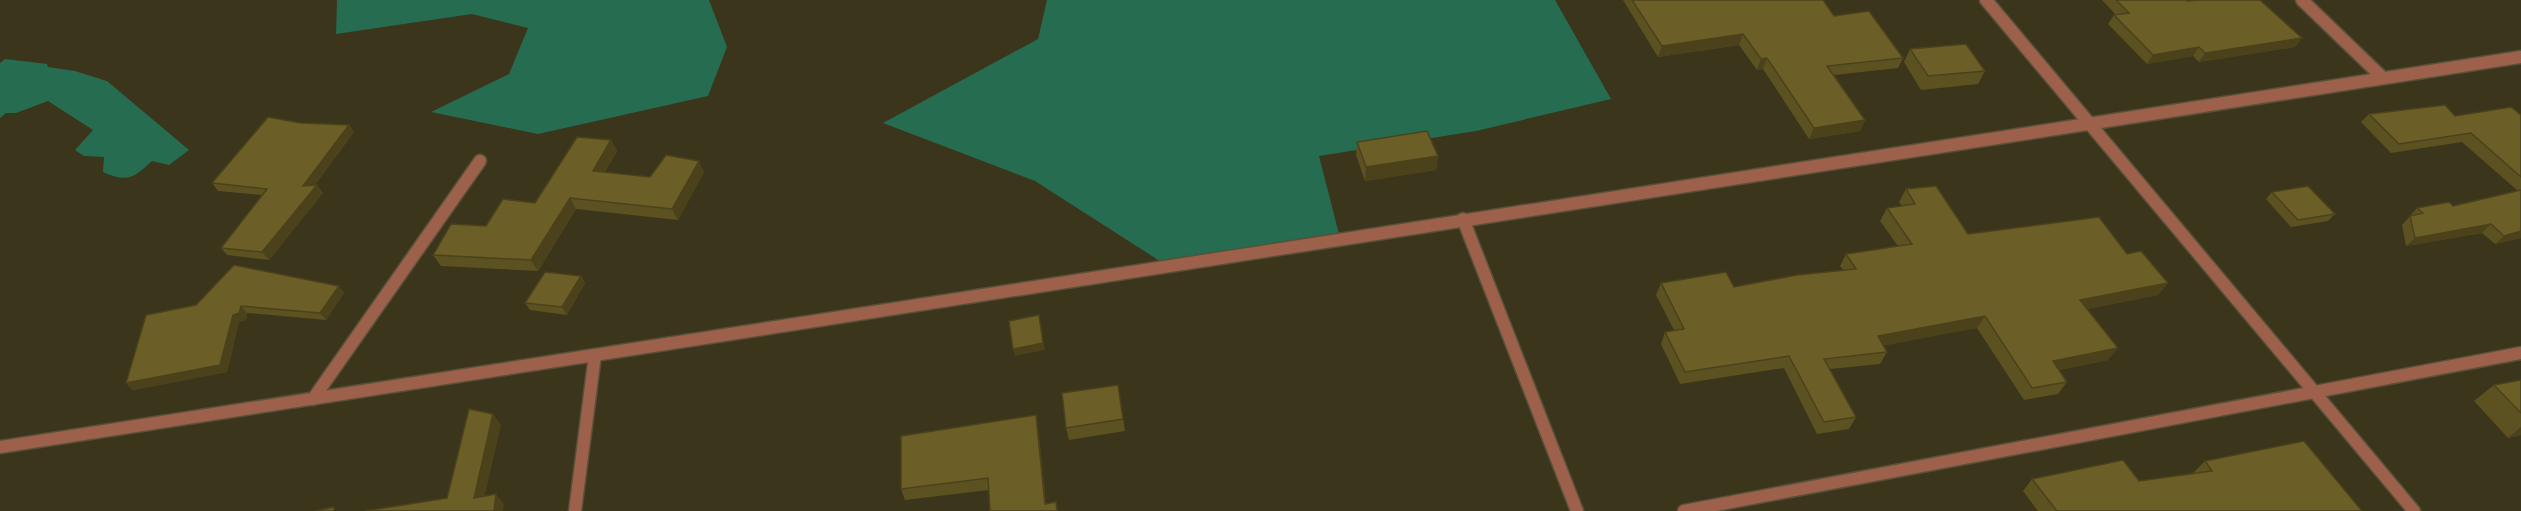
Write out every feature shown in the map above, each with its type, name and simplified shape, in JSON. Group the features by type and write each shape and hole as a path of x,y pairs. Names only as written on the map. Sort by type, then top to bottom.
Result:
{"street":[{"path":"1986,0 2414,511"},
{"path":"2302,0 2383,78"},
{"path":"0,447 1462,219 2521,57"},
{"path":"313,399 480,161"},
{"path":"1462,219 1577,511"},
{"path":"1684,511 2521,353"},
{"path":"575,511 595,355"}],"green space":[{"path":"337,0 709,0 727,47 708,96 538,134 431,112 509,74 528,28 472,14 336,34"},
{"path":"1047,0 1555,0 1611,99 1476,131 1319,156 1340,238 1166,265 1035,181 883,123 1038,39"},
{"path":"5,59 47,64 48,67 75,71 107,81 189,150 169,165 152,161 130,177 118,177 103,172 104,157 84,156 75,150 93,130 48,101 16,113 6,113 0,118 0,63"}],"building":[{"path":"1632,0 1823,0 1834,16 1869,11 1903,58 1827,66 1865,120 1814,128 1767,58 1761,59 1743,34 1662,46"},
{"path":"2116,0 2260,0 2302,38 2205,53 2199,47 2153,55 2114,15 2129,13"},
{"path":"1966,44 1985,71 1928,76 1910,49"},
{"path":"2445,105 2455,116 2511,107 2521,115 2521,177 2471,133 2399,144 2369,114"},
{"path":"268,117 301,123 349,125 303,186 317,185 262,252 221,248 267,189 212,183"},
{"path":"1427,131 1438,156 1366,167 1357,142"},
{"path":"577,137 611,140 593,171 650,177 666,155 699,161 672,209 570,198 531,260 433,255 451,224 486,226 503,199 535,203"},
{"path":"1936,186 1968,234 2099,217 2127,254 2141,251 2168,283 2080,300 2118,348 2053,361 2067,382 2032,388 1985,316 1878,336 1887,352 1824,359 1856,417 1824,422 1789,356 1685,372 1665,332 1684,329 1661,283 1726,272 1734,287 1797,275 1856,269 1846,254 1912,244 1887,208 1915,204 1906,189"},
{"path":"2308,186 2335,214 2298,220 2272,192"},
{"path":"2521,190 2521,231 2504,236 2491,224 2415,238 2410,216 2423,213 2417,208 2449,202 2453,206"},
{"path":"234,265 339,286 320,313 241,306 239,313 233,315 220,365 126,383 146,315 196,305"},
{"path":"545,272 581,276 562,307 525,303"},
{"path":"1039,315 1043,343 1013,349 1009,321"},
{"path":"2521,380 2521,413 2494,385"},
{"path":"1118,385 1123,419 1066,428 1062,393"},
{"path":"469,409 493,414 474,498 496,494 494,511 365,511 447,498"},
{"path":"1036,415 1045,504 1056,502 1057,511 990,511 988,478 901,489 901,436"},
{"path":"2304,441 2362,511 2057,511 2032,479 2123,460 2139,481 2212,471 2205,461"},
{"path":"334,507 334,511 315,511"}]}
